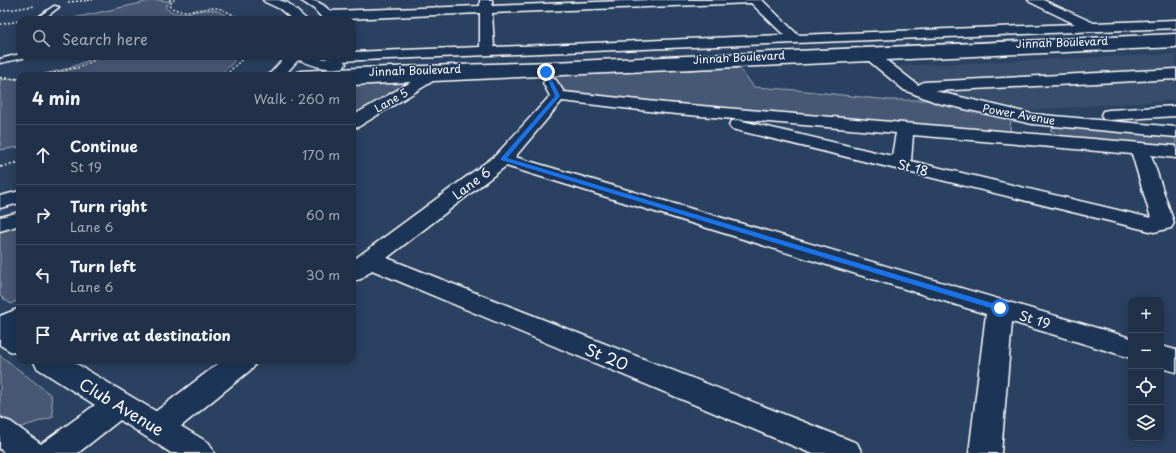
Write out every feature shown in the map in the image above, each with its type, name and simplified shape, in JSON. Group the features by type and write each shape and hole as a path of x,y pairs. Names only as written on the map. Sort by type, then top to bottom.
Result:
{"street":[{"path":"269,0 284,6 296,16"},
{"path":"284,6 306,0 318,6 328,16"},
{"path":"341,16 486,4 749,0"},
{"path":"756,0 794,39"},
{"path":"1034,0 1091,27"},
{"path":"486,4 486,51"},
{"path":"356,56 1176,24"},
{"name":"Jinnah Boulevard","path":"312,60 316,62 346,63 1176,29"},
{"name":"Jinnah Boulevard","path":"351,72 562,65 1176,38"},
{"path":"879,62 1176,43"},
{"path":"356,80 546,72 879,62 1120,59 1176,53"},
{"path":"1120,59 1176,88"},
{"path":"280,72 290,60"},
{"name":"Power Avenue","path":"879,62 910,88 938,98 1032,119 1176,132"},
{"path":"546,72 558,96 666,108"},
{"path":"910,88 1176,74"},
{"name":"Lane 5","path":"356,121 430,77"},
{"name":"Lane 6","path":"360,267 503,159 558,96"},
{"name":"Power Avenue","path":"666,108 1176,152"},
{"name":"St 18","path":"666,108 1154,225 1160,225 1163,223 1140,149"},
{"path":"1033,139 1032,119 1176,111"},
{"path":"901,164 905,128"},
{"name":"St 19","path":"503,159 1128,347"},
{"path":"0,202 16,198"},
{"path":"0,224 16,219"},
{"name":"St 20","path":"360,267 846,453"},
{"path":"985,453 1000,308"},
{"path":"0,328 16,319"},
{"path":"0,332 16,342"},
{"path":"1164,358 1176,361"},
{"name":"Club Avenue","path":"54,364 158,428 186,450"},
{"path":"158,428 238,364"},
{"path":"53,453 119,404"},
{"path":"0,431 29,453"}],"lane":[{"path":"43,16 56,7"},
{"path":"0,61 16,57"}],"path":[{"path":"169,0 174,0 170,6 178,10 198,11 216,8 229,12 236,16"},
{"path":"0,24 16,22"},
{"path":"61,72 96,60"},
{"path":"229,72 241,60"},
{"path":"0,78 16,79"},
{"path":"0,167 16,163"}],"shaded area":[{"path":"154,0 170,1 165,7 175,13 215,10 226,16 83,16"},
{"path":"1176,54 1176,100 1001,112 938,98 898,66"},
{"path":"89,60 234,60 223,72 52,72 70,68"},
{"path":"739,68 754,87 888,100 931,100 1011,119 1010,131 998,133 562,94 555,75"},
{"path":"430,77 356,117 356,80"},
{"path":"16,78 16,148 0,150 0,80"},
{"path":"1056,126 1176,136 1176,150 1062,138 1050,130"},
{"path":"16,214 16,301 11,304 0,296 0,219"},
{"path":"0,355 51,395 53,417 18,428 0,415"}],"route":[{"path":"546,72 558,96 503,159 1000,308"}]}
